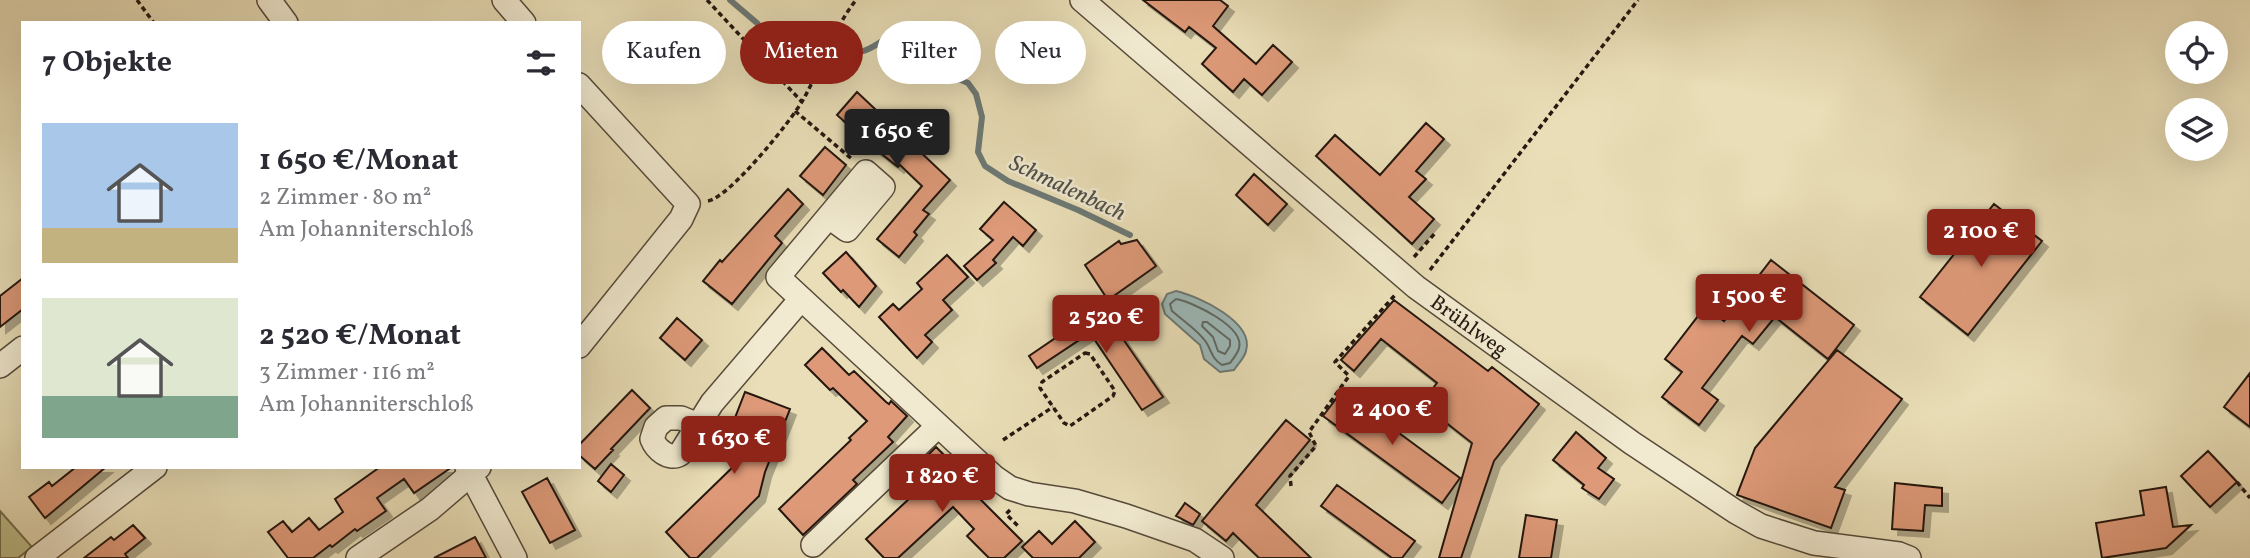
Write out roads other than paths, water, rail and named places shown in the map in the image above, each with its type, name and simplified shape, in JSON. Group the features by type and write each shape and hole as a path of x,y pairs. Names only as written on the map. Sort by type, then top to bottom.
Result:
{"street":[{"path":"269,0 285,21"},
{"path":"504,0 522,21"},
{"name":"Brühlweg","path":"1082,0 1408,280 1581,408 1736,512 1786,535 1909,558"},
{"path":"581,88 688,204 681,219 581,344"},
{"path":"866,172 778,277 994,477 1010,488 1029,494 1075,501 1126,516 1195,540 1222,558"},
{"path":"698,425 712,403 801,299"},
{"path":"0,366 21,350"},
{"path":"813,545 938,426"},
{"path":"37,558 152,469"},
{"path":"358,558 430,509 473,470 515,558"}],"water":[{"path":"1176,291 1197,298 1223,312 1242,330 1246,351 1234,370 1220,372 1204,359 1200,345 1165,314 1162,304 1167,294"}],"waterway":[{"name":"Schmalenbach","path":"730,0 755,21"},
{"name":"Schmalenbach","path":"863,51 899,33 928,47 942,72 968,83 976,94 982,117 978,152 985,166 1008,181 1130,235"}]}
